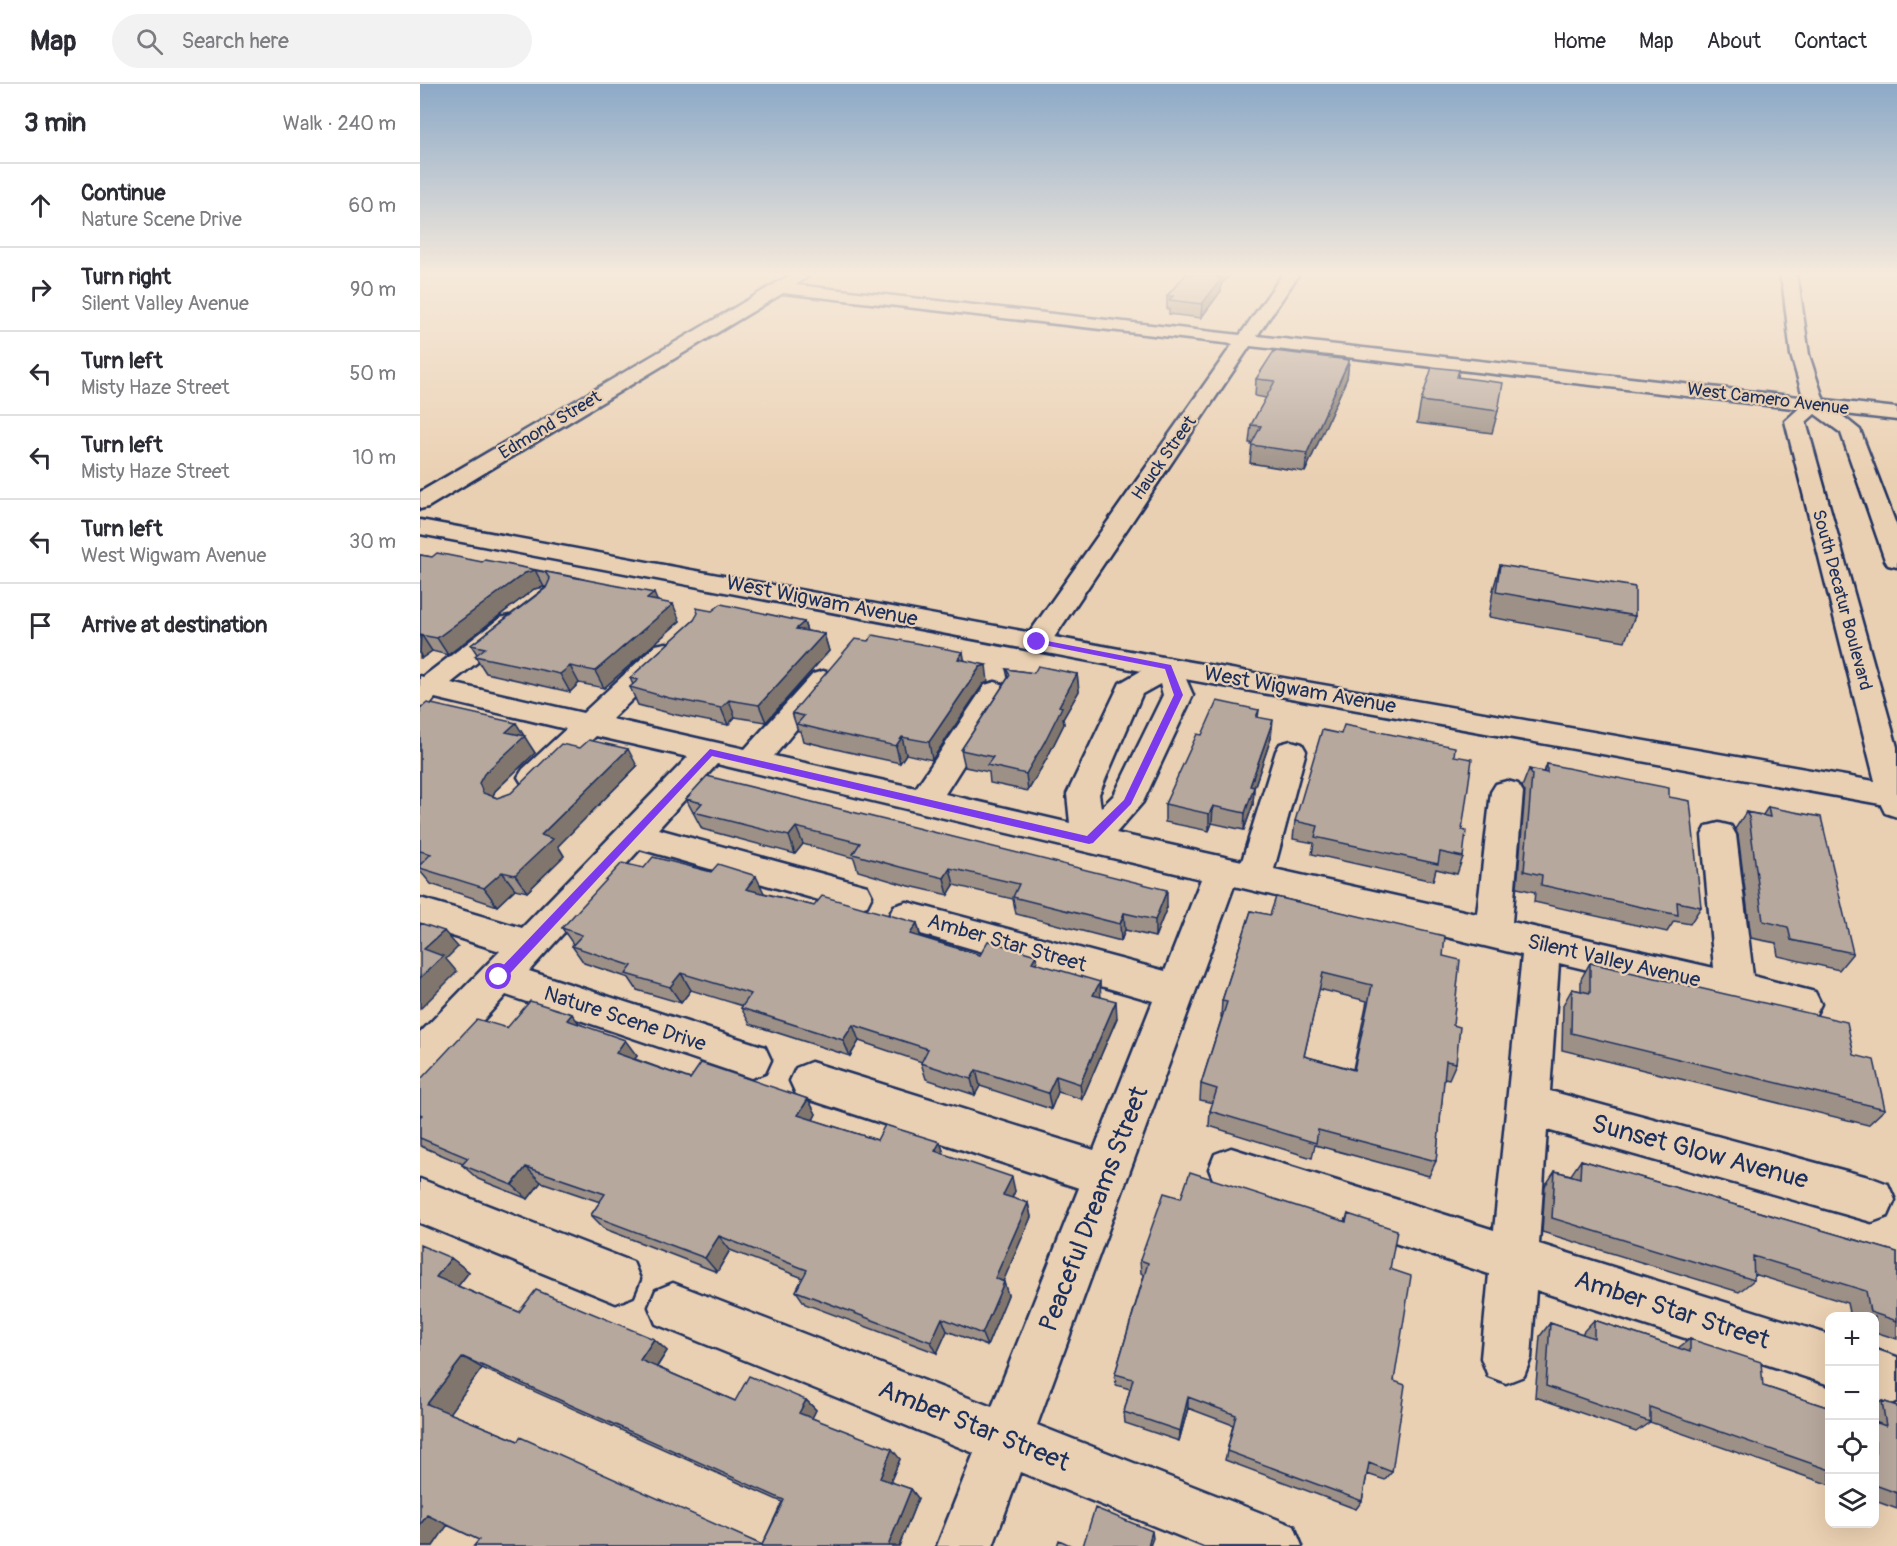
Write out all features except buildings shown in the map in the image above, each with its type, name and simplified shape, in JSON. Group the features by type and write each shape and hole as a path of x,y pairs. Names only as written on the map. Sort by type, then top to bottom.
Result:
{"street":[{"name":"Edmond Street","path":"420,502 690,342"},
{"name":"Hauck Street","path":"1037,642 1243,342"},
{"name":"West Camero Avenue","path":"1265,342 1897,414"},
{"path":"1798,342 1815,404 1850,430 1897,560"},
{"name":"South Decatur Boulevard","path":"1815,404 1795,421 1896,799"},
{"name":"West Wigwam Avenue","path":"420,527 1168,667 1896,799"},
{"name":"Silent Valley Avenue","path":"423,690 526,611"},
{"path":"517,793 689,629"},
{"path":"751,762 843,656"},
{"path":"1168,667 1178,695 1127,802 1089,840 1083,794 1095,764 1130,689 1168,667"},
{"name":"Silent Valley Avenue","path":"423,690 587,724 1801,1004"},
{"path":"924,802 995,690"},
{"path":"1238,875 1291,751"},
{"path":"420,1061 710,753"},
{"path":"1493,934 1507,792"},
{"path":"633,835 854,896"},
{"name":"Silent Valley Avenue","path":"1719,835 1736,989"},
{"name":"Peaceful Dreams Street","path":"965,1546 1176,991 1238,875"},
{"path":"420,912 530,945"},
{"name":"Amber Star Street","path":"907,916 1176,991"},
{"path":"1506,1358 1542,945"},
{"name":"Nature Scene Drive","path":"499,977 751,1060"},
{"path":"811,1081 1106,1175"},
{"name":"Sunset Glow Avenue","path":"1528,1105 1872,1200"},
{"name":"Amber Star Street","path":"1230,1169 1825,1358"},
{"path":"420,1202 616,1279"},
{"name":"Amber Star Street","path":"673,1306 1274,1546"}],"route":[{"path":"499,977 710,753 1089,840 1127,802 1178,695 1168,667 1037,642"}]}
